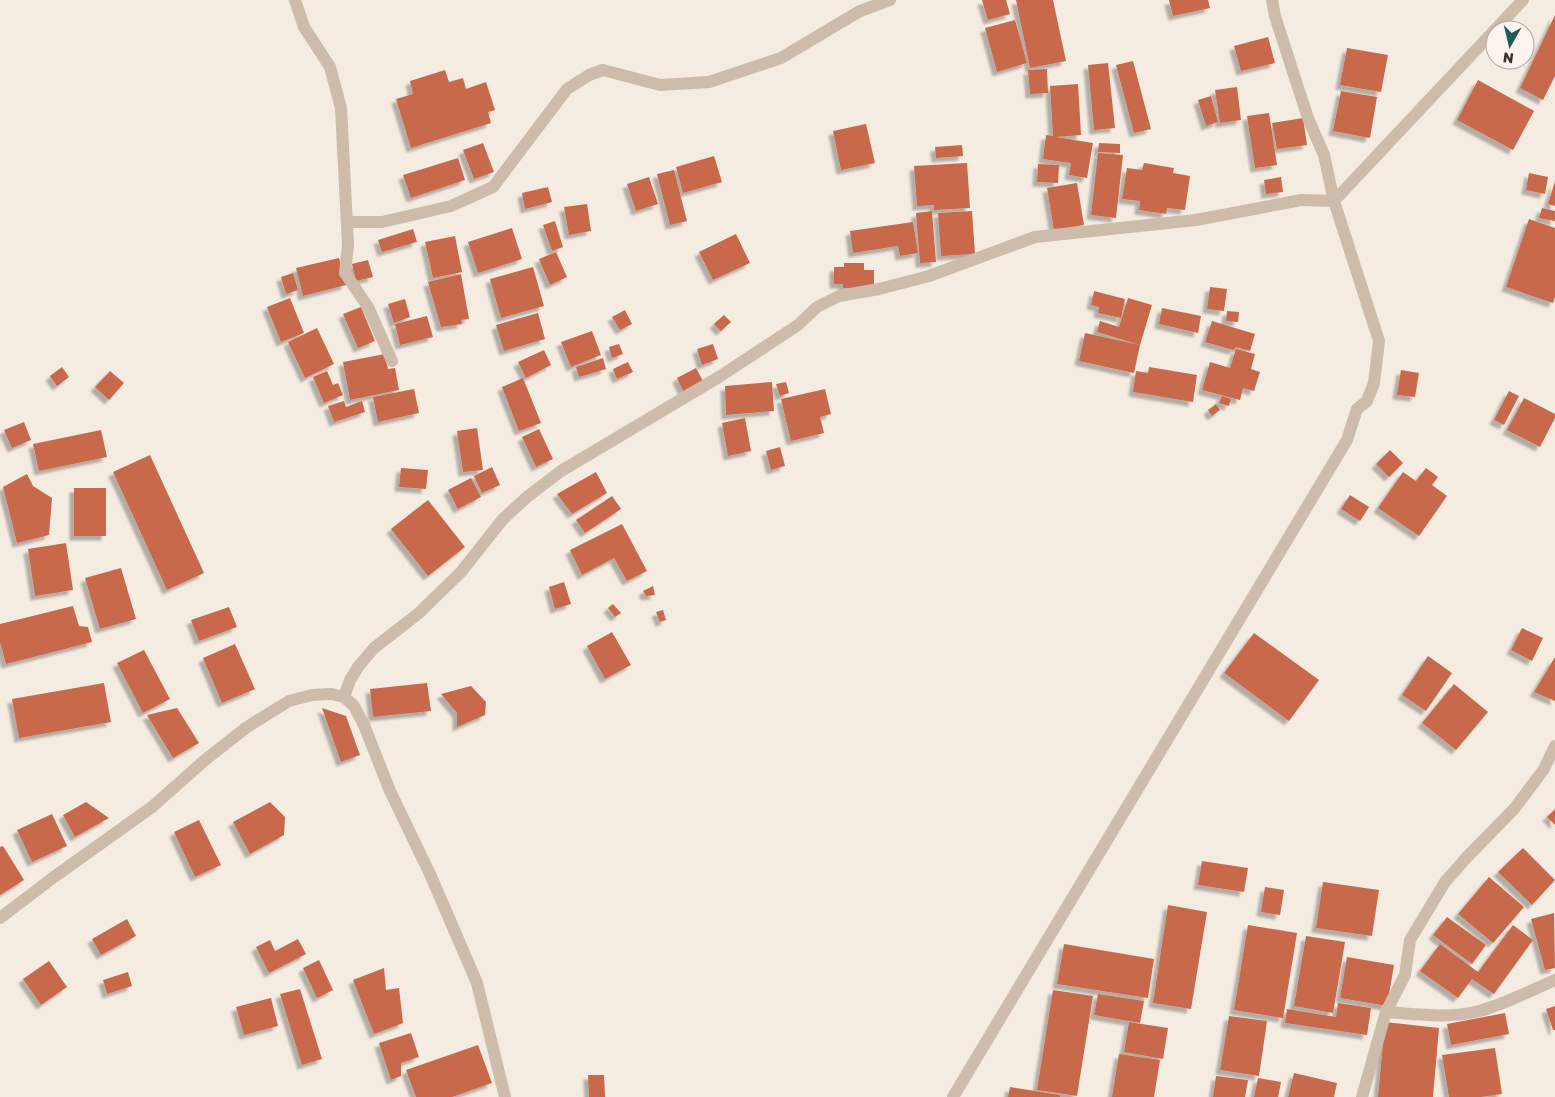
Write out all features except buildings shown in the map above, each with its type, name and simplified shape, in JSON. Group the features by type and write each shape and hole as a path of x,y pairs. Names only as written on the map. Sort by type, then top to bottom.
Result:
{"street":[{"path":"295,0 304,28 330,67 340,108 348,245 345,273 368,307 392,361"},
{"path":"347,222 382,222 451,206 493,187 567,90 588,75 603,70 660,85 709,82 780,58 860,11 890,0"},
{"path":"953,1097 1347,440 1357,409 1367,401 1374,383 1379,341 1334,202 1324,155 1308,118 1275,16 1272,0"},
{"path":"1334,202 1523,0"},
{"path":"344,697 350,680 374,648 419,613 461,572 503,520 527,497 561,471 719,377 798,325 817,307 839,296 879,290 928,276 1035,237 1196,220 1301,200 1334,202"},
{"path":"0,918 54,876 152,807 205,760 247,727 289,701 312,695 331,694 344,697 354,706 364,725 390,790 430,874 477,982 505,1097"},
{"path":"1362,1097 1386,1012 1405,975 1410,940 1445,882 1514,809 1544,769 1555,746"},
{"path":"1386,1012 1454,1014 1477,1012 1555,980"}]}
